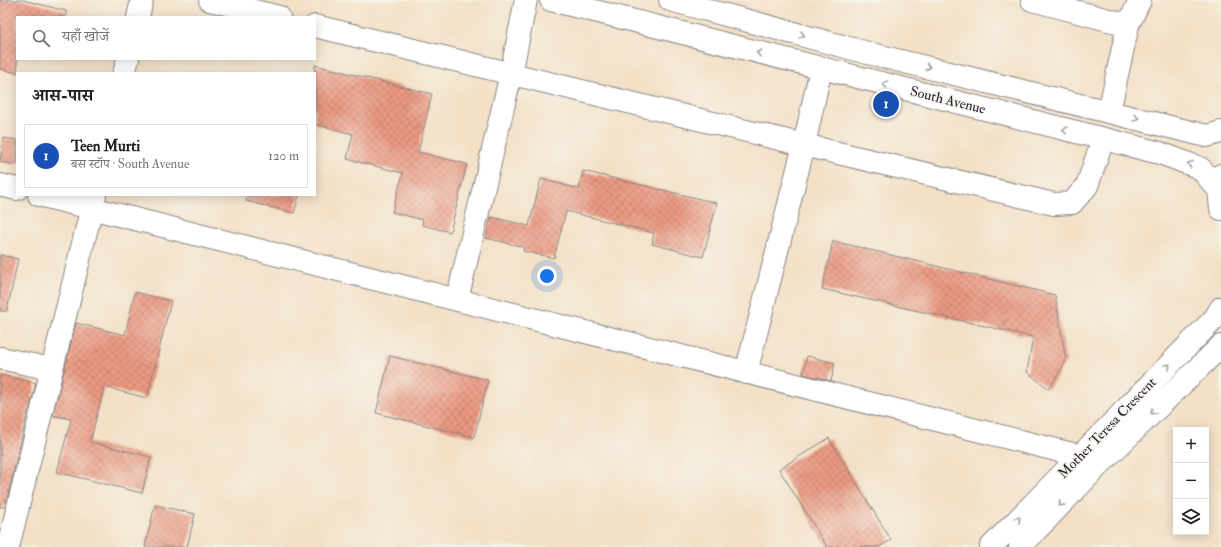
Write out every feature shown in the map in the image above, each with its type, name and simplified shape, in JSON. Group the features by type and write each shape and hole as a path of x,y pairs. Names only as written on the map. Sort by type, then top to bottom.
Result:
{"street":[{"path":"138,16 142,0"},
{"path":"210,0 275,16"},
{"path":"457,300 511,74 526,0"},
{"name":"South Avenue","path":"551,0 1103,140 1160,153 1200,168 1220,190"},
{"name":"South Avenue","path":"670,0 868,53 1207,136 1221,132"},
{"path":"1032,0 1128,25"},
{"path":"1109,112 1128,25 1140,0"},
{"path":"316,26 1054,204 1072,203 1087,186 1103,140"},
{"path":"124,72 128,60"},
{"path":"746,373 804,145 821,68"},
{"path":"0,185 16,190"},
{"path":"47,196 93,202 457,300 1080,456"},
{"path":"8,547 93,202"},
{"name":"Mother Teresa Crescent","path":"991,547 1215,318 1221,308"},
{"name":"Mother Teresa Crescent","path":"1020,547 1100,464 1221,346"},
{"path":"0,358 51,369"}],"building":[{"path":"0,0 23,0 66,11 66,16 16,16 17,72 0,69"},
{"path":"315,65 432,94 418,152 467,164 450,232 422,225 423,220 392,212 403,173 347,159 353,134 316,124"},
{"path":"3,138 16,140 16,165 0,162"},
{"path":"583,171 717,203 703,257 652,244 654,233 566,211 554,258 523,251 524,247 486,238 491,217 529,226 541,179 579,189"},
{"path":"247,196 299,196 294,213 246,201"},
{"path":"833,241 1055,295 1066,361 1049,389 1027,372 1033,337 822,289"},
{"path":"0,255 18,259 7,311 0,311"},
{"path":"135,292 171,301 147,398 104,387 90,442 151,457 142,493 57,472 71,419 53,415 76,323 125,335"},
{"path":"390,356 488,380 474,437 376,413"},
{"path":"807,356 835,363 831,381 803,374"},
{"path":"0,375 36,383 5,507 0,507"},
{"path":"829,438 891,540 879,547 827,547 779,469"},
{"path":"155,505 195,514 187,547 145,547"}],"place":[{"name":"Teen Murti","path":"886,104"}]}
